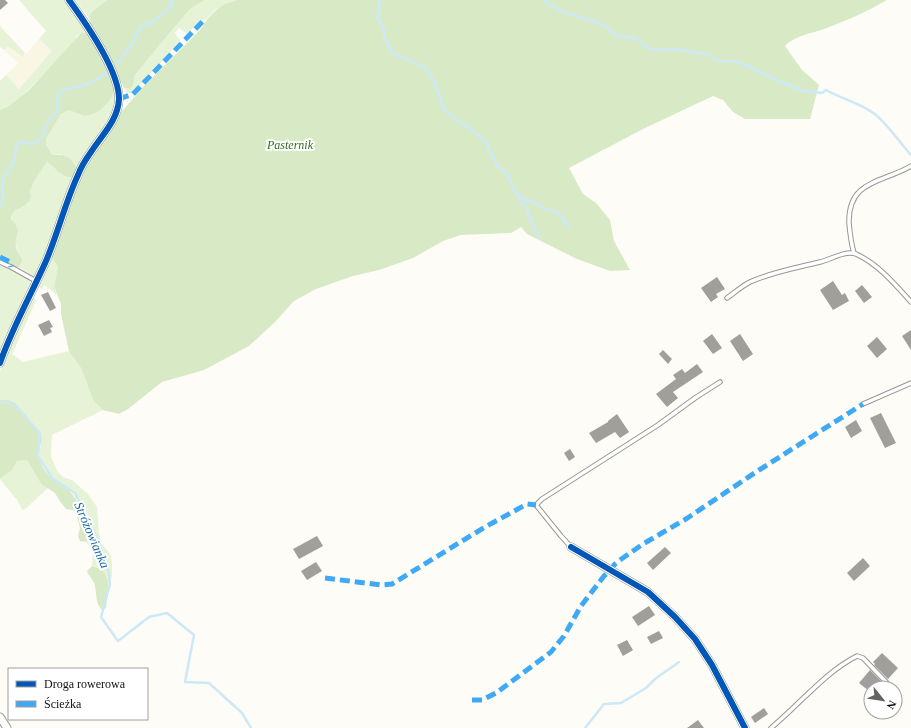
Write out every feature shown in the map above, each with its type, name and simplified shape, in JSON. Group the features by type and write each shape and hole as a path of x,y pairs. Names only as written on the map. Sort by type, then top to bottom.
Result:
{"street":[{"path":"0,363 46,260 76,179 92,151 113,121 118,107 118,93 114,78 94,37 69,0"},
{"path":"571,546 648,592 675,617 695,639 712,665 746,728"},
{"path":"0,717 7,728"}],"lane":[{"path":"854,253 850,238 849,216 850,208 855,195 865,187 911,166"},
{"path":"727,298 747,283 766,275 822,262 845,254 854,253 878,268 911,302"},
{"path":"0,262 11,266 36,281"},
{"path":"571,546 536,504 658,425 720,382"},
{"path":"863,404 911,383"},
{"path":"771,728 847,661 857,656 863,658 884,680"}],"shaded area":[{"path":"39,39 52,51 19,89 6,75 18,63 4,50 8,46 23,57"}],"green space":[{"path":"19,0 65,0 88,34 82,32 77,36 73,43 28,90 7,107 0,110 0,81 6,75 19,89 52,51 39,39 46,31"},
{"path":"75,0 107,0 93,12 89,18"},
{"path":"107,0 205,0 190,9 167,36 135,75 133,85 130,89 124,88 93,30 89,18 92,12"},
{"path":"205,0 236,0 229,2 215,10 206,20 201,20 187,34 179,28 175,33 180,41 143,82 131,93 127,93 124,88 130,89 133,85 135,75 167,36 190,9"},
{"name":"Pasternik","path":"236,0 887,0 843,22 794,39 785,46 802,70 819,85 810,119 745,119 733,112 723,100 713,96 643,129 569,168 583,194 596,203 610,220 614,241 630,270 610,271 577,259 527,234 521,227 511,233 461,235 443,241 413,258 316,289 294,301 275,322 249,346 204,370 162,382 128,409 119,414 103,410 93,400 81,368 69,351 61,314 61,304 54,286 58,267 51,256 73,195 82,175 98,147 112,129 122,111 143,87 201,29 215,11"},
{"path":"0,26 25,53 23,57 8,46 4,50 0,47"},
{"path":"82,32 88,34 104,61 111,77 114,93 105,106 94,113 85,116 69,110 61,114 46,139 46,144 52,155 67,157 77,169 75,177 67,177 47,162 30,190 31,197 29,201 13,212 11,219 18,230 16,247 22,259 19,267 15,267 0,260 0,110 7,107 29,90"},
{"path":"114,92 116,101 112,116 77,169 60,154 52,155 46,144 46,139 61,114 69,110 111,98"},
{"path":"47,161 62,175 75,177 52,239 35,277 19,267 22,264 13,232 12,213 26,203 31,197 30,190"},
{"path":"51,256 58,267 54,286 57,295 44,285 42,290 38,285"},
{"path":"0,265 22,275 31,284 0,352"},
{"path":"33,296 36,301 12,354 23,362 69,351 81,368 93,400 103,410 52,435 51,456 57,471 63,477 72,480 88,494 97,507 99,533 102,544 110,554 112,563 112,576 107,592 107,579 99,567 92,566 93,551 86,542 91,533 83,508 73,494 62,483 54,479 46,472 41,461 39,451 41,446 38,429 21,411 16,403 0,400 0,372 4,357"},
{"path":"0,400 8,400 16,403 39,432 42,437 39,452 41,464 50,477 62,483 69,490 81,507 87,519 91,533 86,542 80,541 78,536 80,528 76,512 66,509 55,493 41,484 27,460 17,461 12,470 0,479"},
{"path":"27,460 41,484 48,488 22,510 18,501 0,479 12,470 17,461"},
{"path":"92,566 99,568 103,572 108,582 106,608 102,610 97,602 93,580 87,571"}],"building":[{"path":"0,0 5,0 8,3 0,10"},
{"path":"717,277 725,289 716,294 718,297 711,302 701,288"},
{"path":"833,281 842,295 845,293 849,301 833,310 820,290"},
{"path":"862,285 872,297 864,303 855,291"},
{"path":"48,292 56,308 50,311 41,295"},
{"path":"49,320 53,327 50,328 52,332 44,336 38,325"},
{"path":"911,330 911,350 902,336"},
{"path":"712,334 722,348 713,354 703,341"},
{"path":"740,334 753,354 743,361 730,341"},
{"path":"877,337 887,349 877,358 867,346"},
{"path":"663,350 672,359 668,364 659,354"},
{"path":"697,364 703,372 673,392 678,398 667,407 656,394 676,379 673,375 682,369 685,373"},
{"path":"881,413 896,443 885,448 870,418"},
{"path":"617,414 629,432 620,438 615,432 596,443 589,433 608,422"},
{"path":"856,420 862,431 851,438 845,427"},
{"path":"570,449 575,457 569,461 564,453"},
{"path":"317,536 323,546 299,559 293,549"},
{"path":"665,547 671,553 653,570 647,563"},
{"path":"863,558 870,566 854,581 847,573"},
{"path":"316,562 322,571 307,580 301,571"},
{"path":"649,606 655,615 638,626 632,617"},
{"path":"659,631 663,638 651,644 647,637"},
{"path":"627,640 633,650 623,656 617,645"},
{"path":"882,653 898,668 888,679 874,665 875,664 873,662"},
{"path":"870,670 880,680 863,680 863,686 859,683"},
{"path":"764,708 768,714 755,723 751,717"},
{"path":"698,720 704,728 687,728"}],"waterway":[{"name":"Stróżowianka","path":"116,64 132,44 142,26 152,22 168,10 172,3 171,0"},
{"path":"379,0 380,8 377,17 384,29 384,36 393,54 425,68 433,79 442,107 453,118 468,127 485,141 497,165 507,174 514,190 527,210 535,230 540,237"},
{"path":"545,0 547,3 565,13 602,24 617,36 635,38 648,48 657,50 673,49 705,54 719,61 733,61 747,66 804,91 822,93 826,90 871,111 885,124 911,155"},
{"name":"Stróżowianka","path":"0,206 3,200 2,182 5,174 12,165 16,147 19,142 31,144 38,142 42,137 48,121 57,110 57,97 62,90 88,84 108,72"},
{"path":"519,197 535,203 545,209 556,212 562,216 569,228"},
{"name":"Stróżowianka","path":"0,402 14,404 40,433 38,456 52,478 75,493 94,531 107,564 110,584 101,617 118,641 149,617 167,613 194,635 185,682 209,683 242,713 251,728"},
{"path":"585,728 604,704 621,703 646,688 655,679 679,662"}],"marked path":[{"path":"119,99 133,94 205,19"},
{"path":"0,257 10,262 11,267"},
{"path":"472,700 482,700 496,693 551,652 564,636 581,606 604,576 620,560 863,404"},
{"path":"325,578 381,585 392,584 485,527 527,504 536,505"}],"cycle path":[{"path":"0,363 16,324 46,261 79,172 87,157 113,121 118,107 118,88 107,61 84,21 69,0"},
{"path":"571,547 648,592 675,617 695,639 712,665 745,728"}]}
